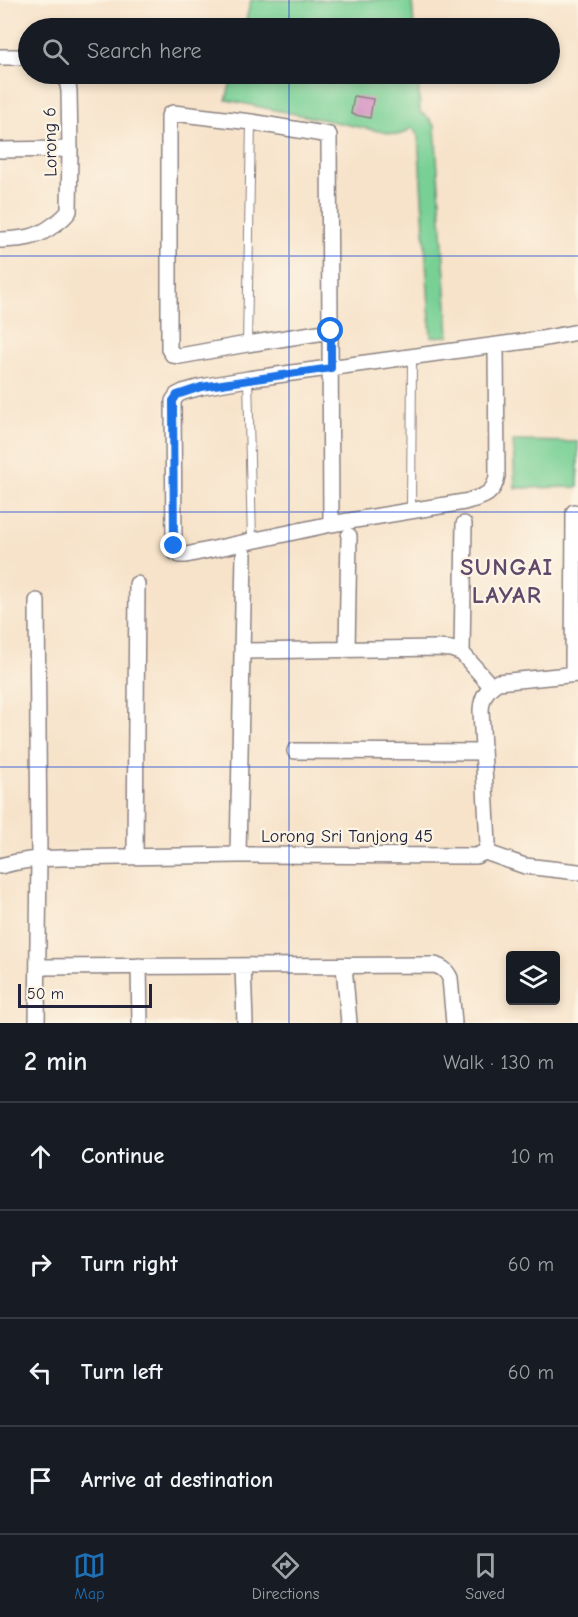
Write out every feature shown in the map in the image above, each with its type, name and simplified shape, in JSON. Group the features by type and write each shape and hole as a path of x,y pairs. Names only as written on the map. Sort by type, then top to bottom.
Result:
{"street":[{"path":"0,57 18,57"},
{"name":"Lorong 6","path":"0,240 24,239 44,233 65,217 69,211 68,84"},
{"path":"331,331 180,356 173,355 169,349 170,114 250,122 329,135 331,331 331,524"},
{"path":"0,150 70,149"},
{"path":"496,346 497,476 496,485 491,492 473,500 331,524 186,555 175,552 173,401 177,395 192,389 248,379 496,346 578,332"},
{"path":"574,512 576,674 498,682 491,686 482,700 489,837 485,852 525,866 578,872"},
{"path":"462,653 464,524"},
{"path":"347,649 349,536"},
{"path":"238,855 244,555"},
{"path":"135,856 137,584"},
{"path":"37,601 39,858 37,1023"},
{"path":"243,651 451,649 462,653 491,686"},
{"path":"295,751 483,752"},
{"name":"Lorong Sri Tanjong 45","path":"0,866 39,858 238,855 476,856 485,852"},
{"path":"38,967 435,965 447,972 451,984 454,1023"},
{"path":"139,966 140,1023"},
{"path":"243,966 245,1023"},
{"path":"344,966 349,1023"}],"lane":[{"path":"247,344 250,122"},
{"path":"411,511 412,357"},
{"path":"248,379 252,541"}],"green space":[{"path":"251,0 412,0 413,18 246,18"},
{"path":"230,84 419,84 420,112 429,118 435,127 449,336 431,337 418,136 412,127 398,135 226,100"},
{"path":"513,441 578,442 578,487 515,488"}],"building":[{"path":"354,96 373,99 370,118 351,114"}],"district":[{"name":"SUNGAI LAYAR","path":"507,581"}],"route":[{"path":"174,546 173,401 177,395 201,387 331,368 331,331"}]}
